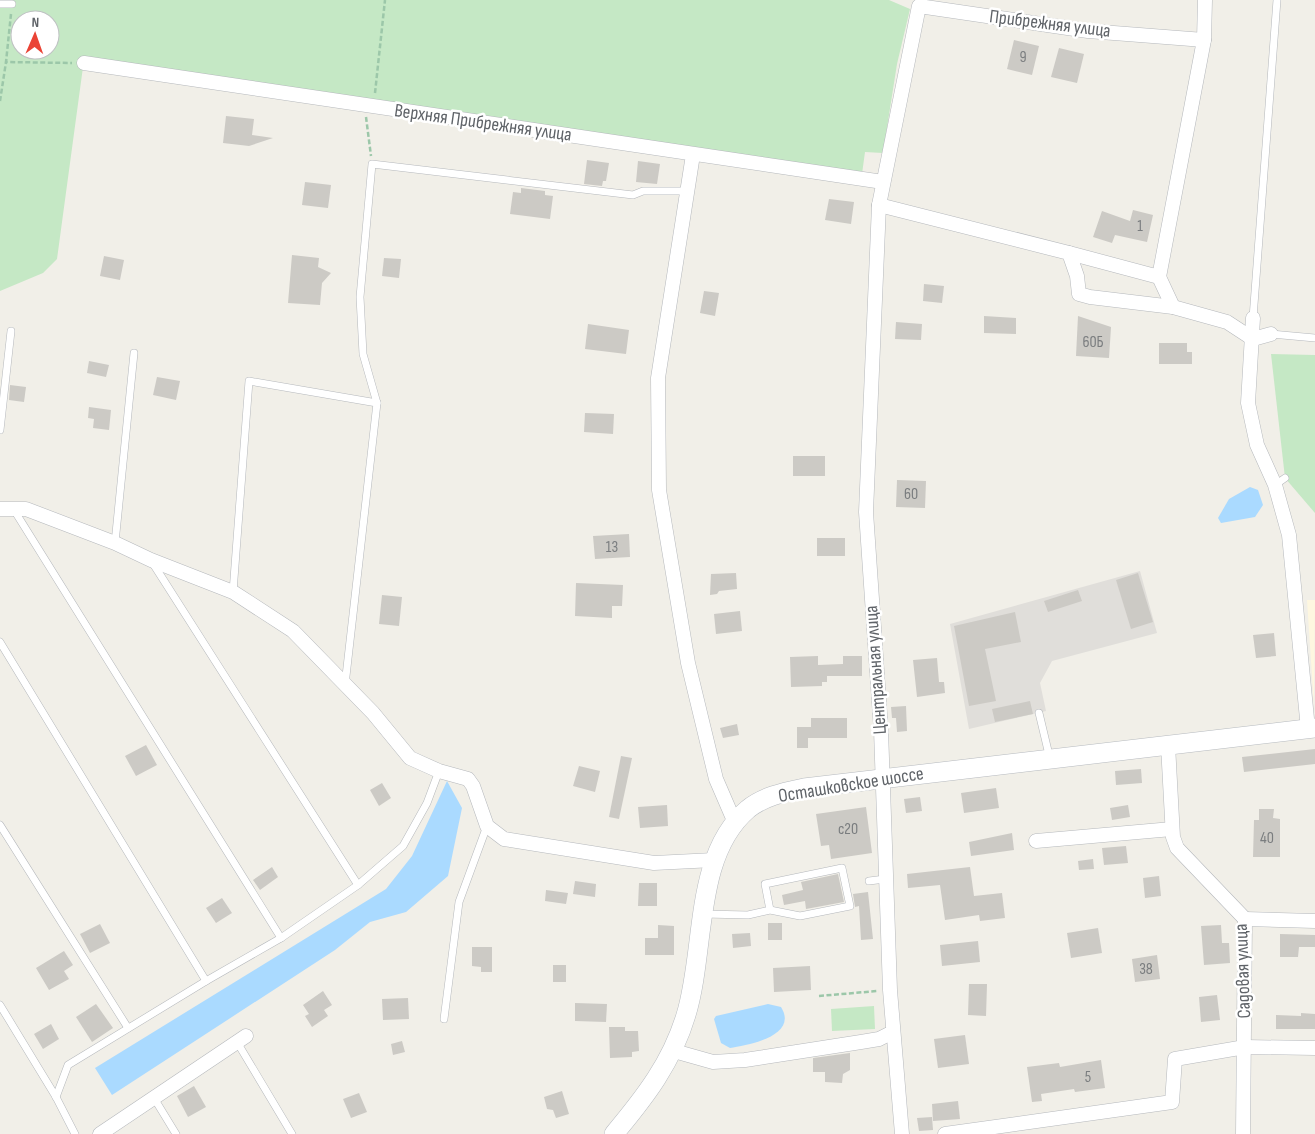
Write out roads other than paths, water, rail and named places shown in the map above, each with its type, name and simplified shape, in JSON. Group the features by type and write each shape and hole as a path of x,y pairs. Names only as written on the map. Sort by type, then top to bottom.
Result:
{"main road":[{"name":"Осташковское шоссе","path":"614,1134 648,1094 674,1051 687,1014 714,860 722,840 749,808 781,793 882,779 1311,728"}],"street":[{"path":"1173,307 1159,277 1204,40 1205,0"},
{"name":"Прибрежняя улица","path":"879,205 919,6 1088,30 1204,40"},
{"name":"Верхняя Прибрежняя улица","path":"84,63 883,182"},
{"path":"692,161 658,378 659,490 688,663 716,779 735,823"},
{"path":"879,205 1159,277"},
{"name":"Центральная улица","path":"879,205 866,512 881,730 890,990 902,1134"},
{"path":"1068,253 1077,276 1079,294 1173,307 1227,322 1253,340"},
{"path":"1253,318 1248,403 1257,445 1280,482 1289,535 1309,691 1311,728"},
{"path":"1253,340 1271,334"},
{"path":"7,509 26,509 115,543 151,560 233,592 294,631 373,713 410,758 439,771 468,779 473,786 487,826 504,839 654,863 714,860"},
{"name":"Садовая улица","path":"1168,746 1172,829 1176,848 1245,919 1243,1134"},
{"path":"1036,841 1172,829"},
{"path":"1245,919 1315,921"},
{"path":"674,1051 713,1062 745,1060 861,1042 879,1038 893,1032"},
{"path":"100,1134 241,1039"},
{"path":"945,1134 1172,1102 1176,1059 1245,1047 1315,1048"}],"lane":[{"path":"1253,318 1269,89 1278,0"},
{"path":"0,4 12,4"},
{"path":"345,686 377,403 363,354 360,297 372,164 633,195 643,191 688,191"},
{"path":"0,430 11,331"},
{"path":"1271,334 1315,338"},
{"path":"115,543 134,353"},
{"path":"233,592 249,381 377,403"},
{"path":"7,509 281,938"},
{"path":"151,560 358,885"},
{"path":"0,642 206,981"},
{"path":"1039,713 1050,759"},
{"path":"56,1097 68,1065 281,938 358,885 403,846 427,803 439,771"},
{"path":"0,825 128,1028"},
{"path":"444,1019 459,902 487,826"},
{"path":"704,914 748,915 770,910 800,916 850,906 842,868 765,884 770,910"},
{"path":"869,881 886,879"},
{"path":"0,1005 56,1097 75,1134"},
{"path":"241,1039 292,1134"},
{"path":"154,1098 176,1134"}],"water":[{"path":"1250,487 1258,490 1263,505 1255,517 1221,523 1218,518 1229,499"},
{"path":"447,781 462,808 448,876 406,912 370,922 335,950 112,1095 95,1068 386,889 412,856"},
{"path":"768,1004 781,1007 785,1017 783,1025 778,1032 759,1041 738,1047 730,1048 721,1043 714,1019 716,1016"}]}
